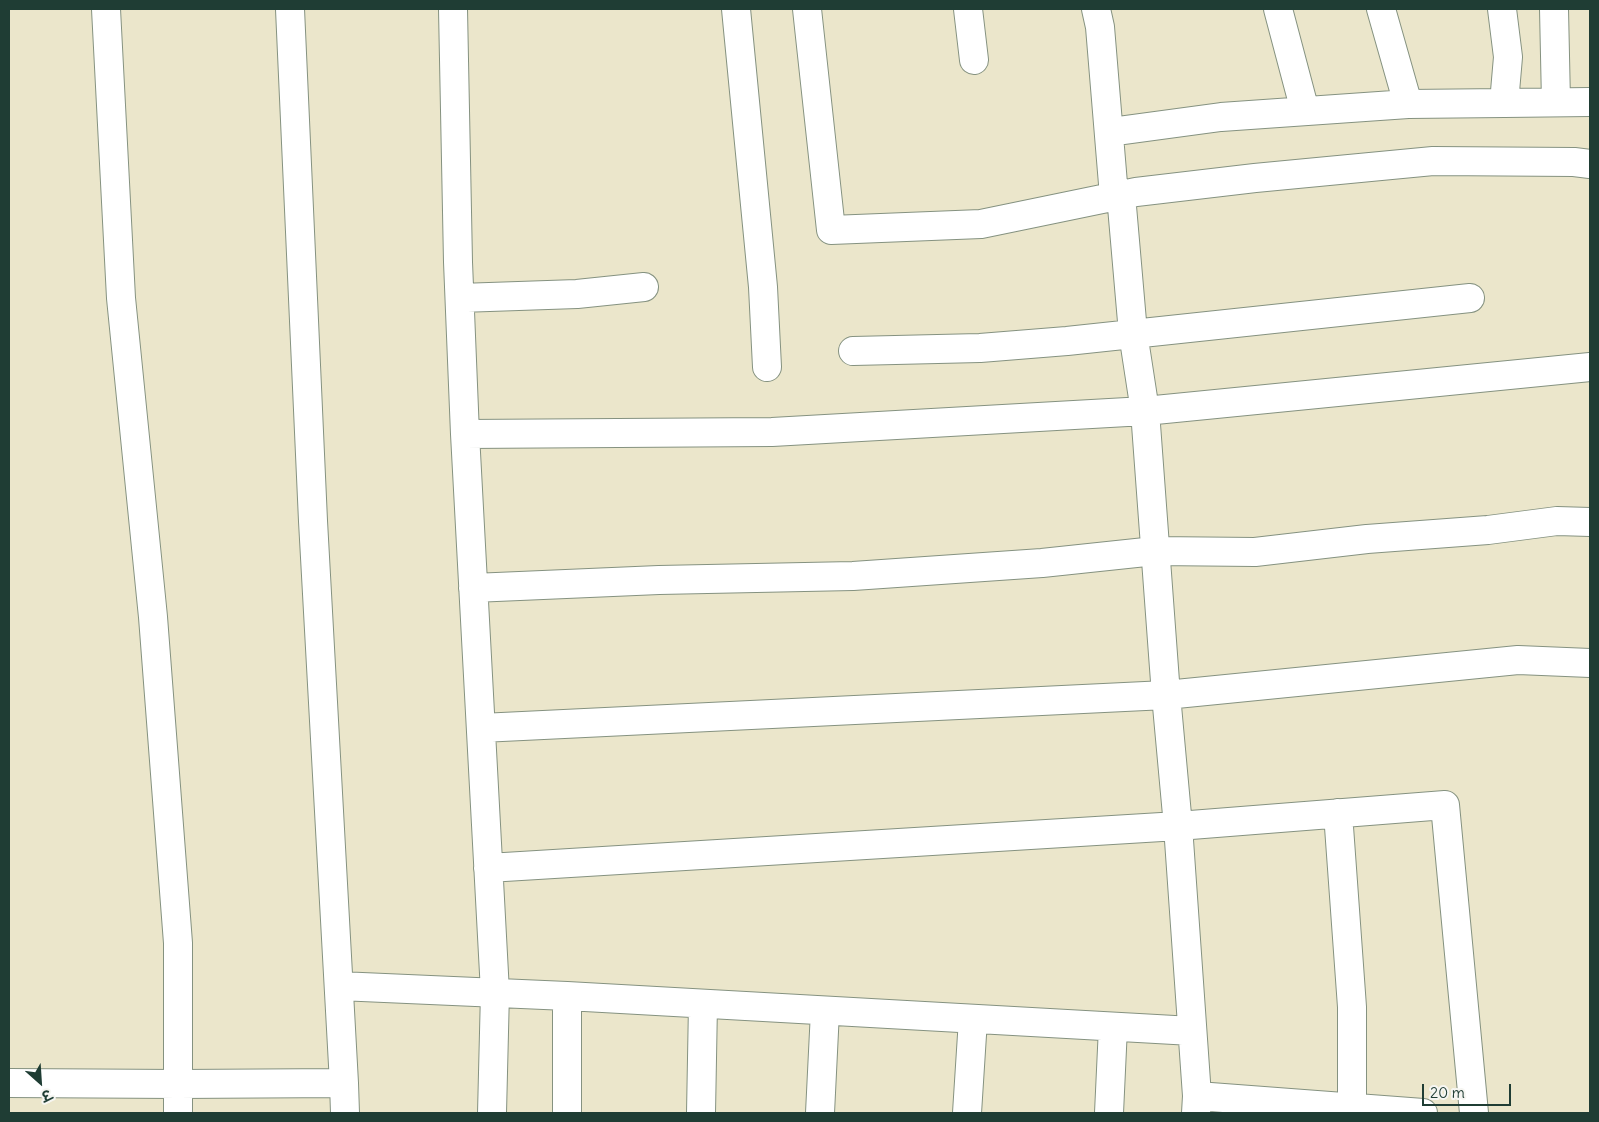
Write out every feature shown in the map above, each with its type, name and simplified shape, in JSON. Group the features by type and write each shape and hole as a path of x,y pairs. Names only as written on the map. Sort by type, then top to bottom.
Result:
{"street":[{"path":"106,9 121,298 153,617 178,943 178,1113"},
{"path":"290,9 312,511 345,1113"},
{"path":"453,9 454,113 465,434 495,992 492,1113"},
{"path":"736,9 763,287 767,367"},
{"path":"807,9 831,230 981,224 1121,195 1255,178 1433,161 1574,162 1590,164"},
{"path":"968,9 974,60"},
{"path":"1096,9 1100,27 1113,184 1121,195 1132,333 1145,411 1166,695 1178,826 1196,1104 1352,1108 1423,1113"},
{"path":"1278,9 1305,111"},
{"path":"1381,9 1408,104"},
{"path":"1502,9 1508,57 1504,103"},
{"path":"1554,9 1556,102"},
{"path":"1110,132 1221,117 1408,104 1590,102"},
{"path":"460,298 577,294 644,287"},
{"path":"853,350 980,348 1067,341 1470,298"},
{"path":"465,434 772,432 1145,411 1590,367"},
{"path":"473,588 658,580 853,576 1042,563 1155,551 1255,552 1367,539 1488,530 1557,521 1590,522"},
{"path":"481,728 1166,695 1518,660 1590,663"},
{"path":"488,868 1178,826 1445,805 1474,1113"},
{"path":"1338,813 1352,1007 1352,1108"},
{"path":"339,986 495,992 1192,1031"},
{"path":"567,996 568,1113"},
{"path":"701,1113 703,1004"},
{"path":"820,1113 825,1011"},
{"path":"967,1113 973,1019"},
{"path":"1109,1113 1113,1027"},
{"path":"9,1083 344,1083"}]}
